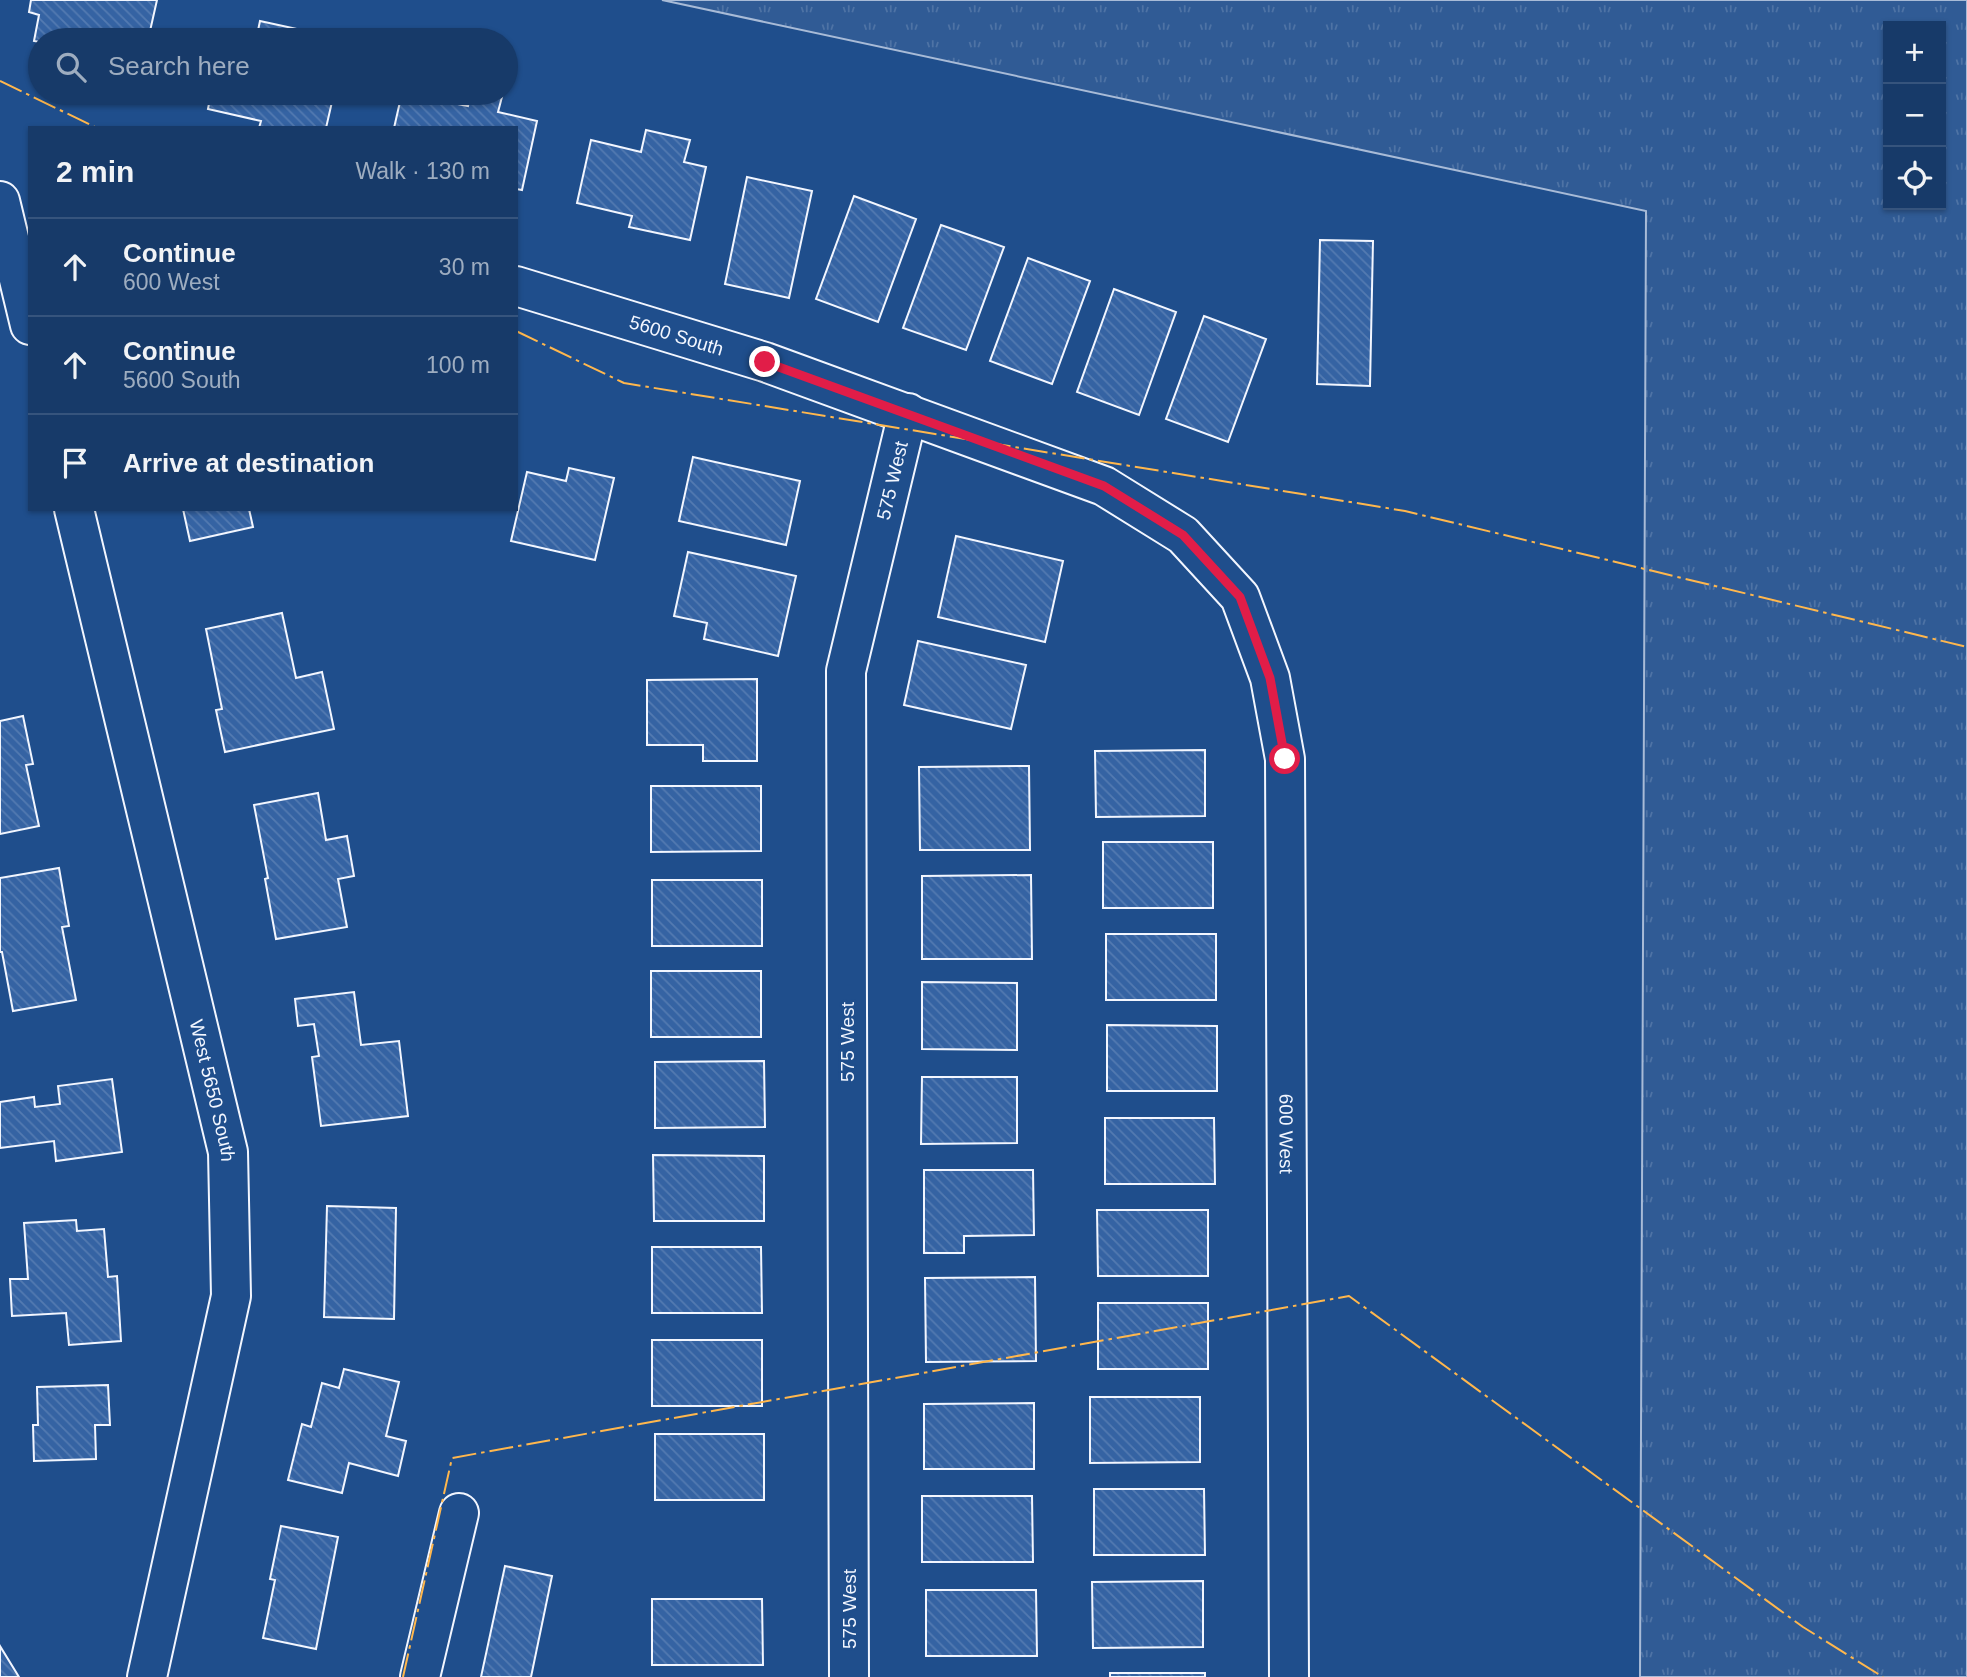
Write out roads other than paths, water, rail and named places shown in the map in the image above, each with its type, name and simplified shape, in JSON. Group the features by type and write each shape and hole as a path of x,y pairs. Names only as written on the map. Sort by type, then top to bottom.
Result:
{"street":[{"path":"28,190 0,199 28,317"},
{"name":"5600 South","path":"518,287 765,362 1104,486 1183,535 1240,597"},
{"name":"575 West","path":"849,1677 846,671 908,413"},
{"name":"West 5650 South","path":"74,511 228,1152 231,1296 148,1677"},
{"name":"600 West","path":"1240,597 1270,678 1285,759 1289,1677"},
{"path":"420,1677 458,1513"}]}
